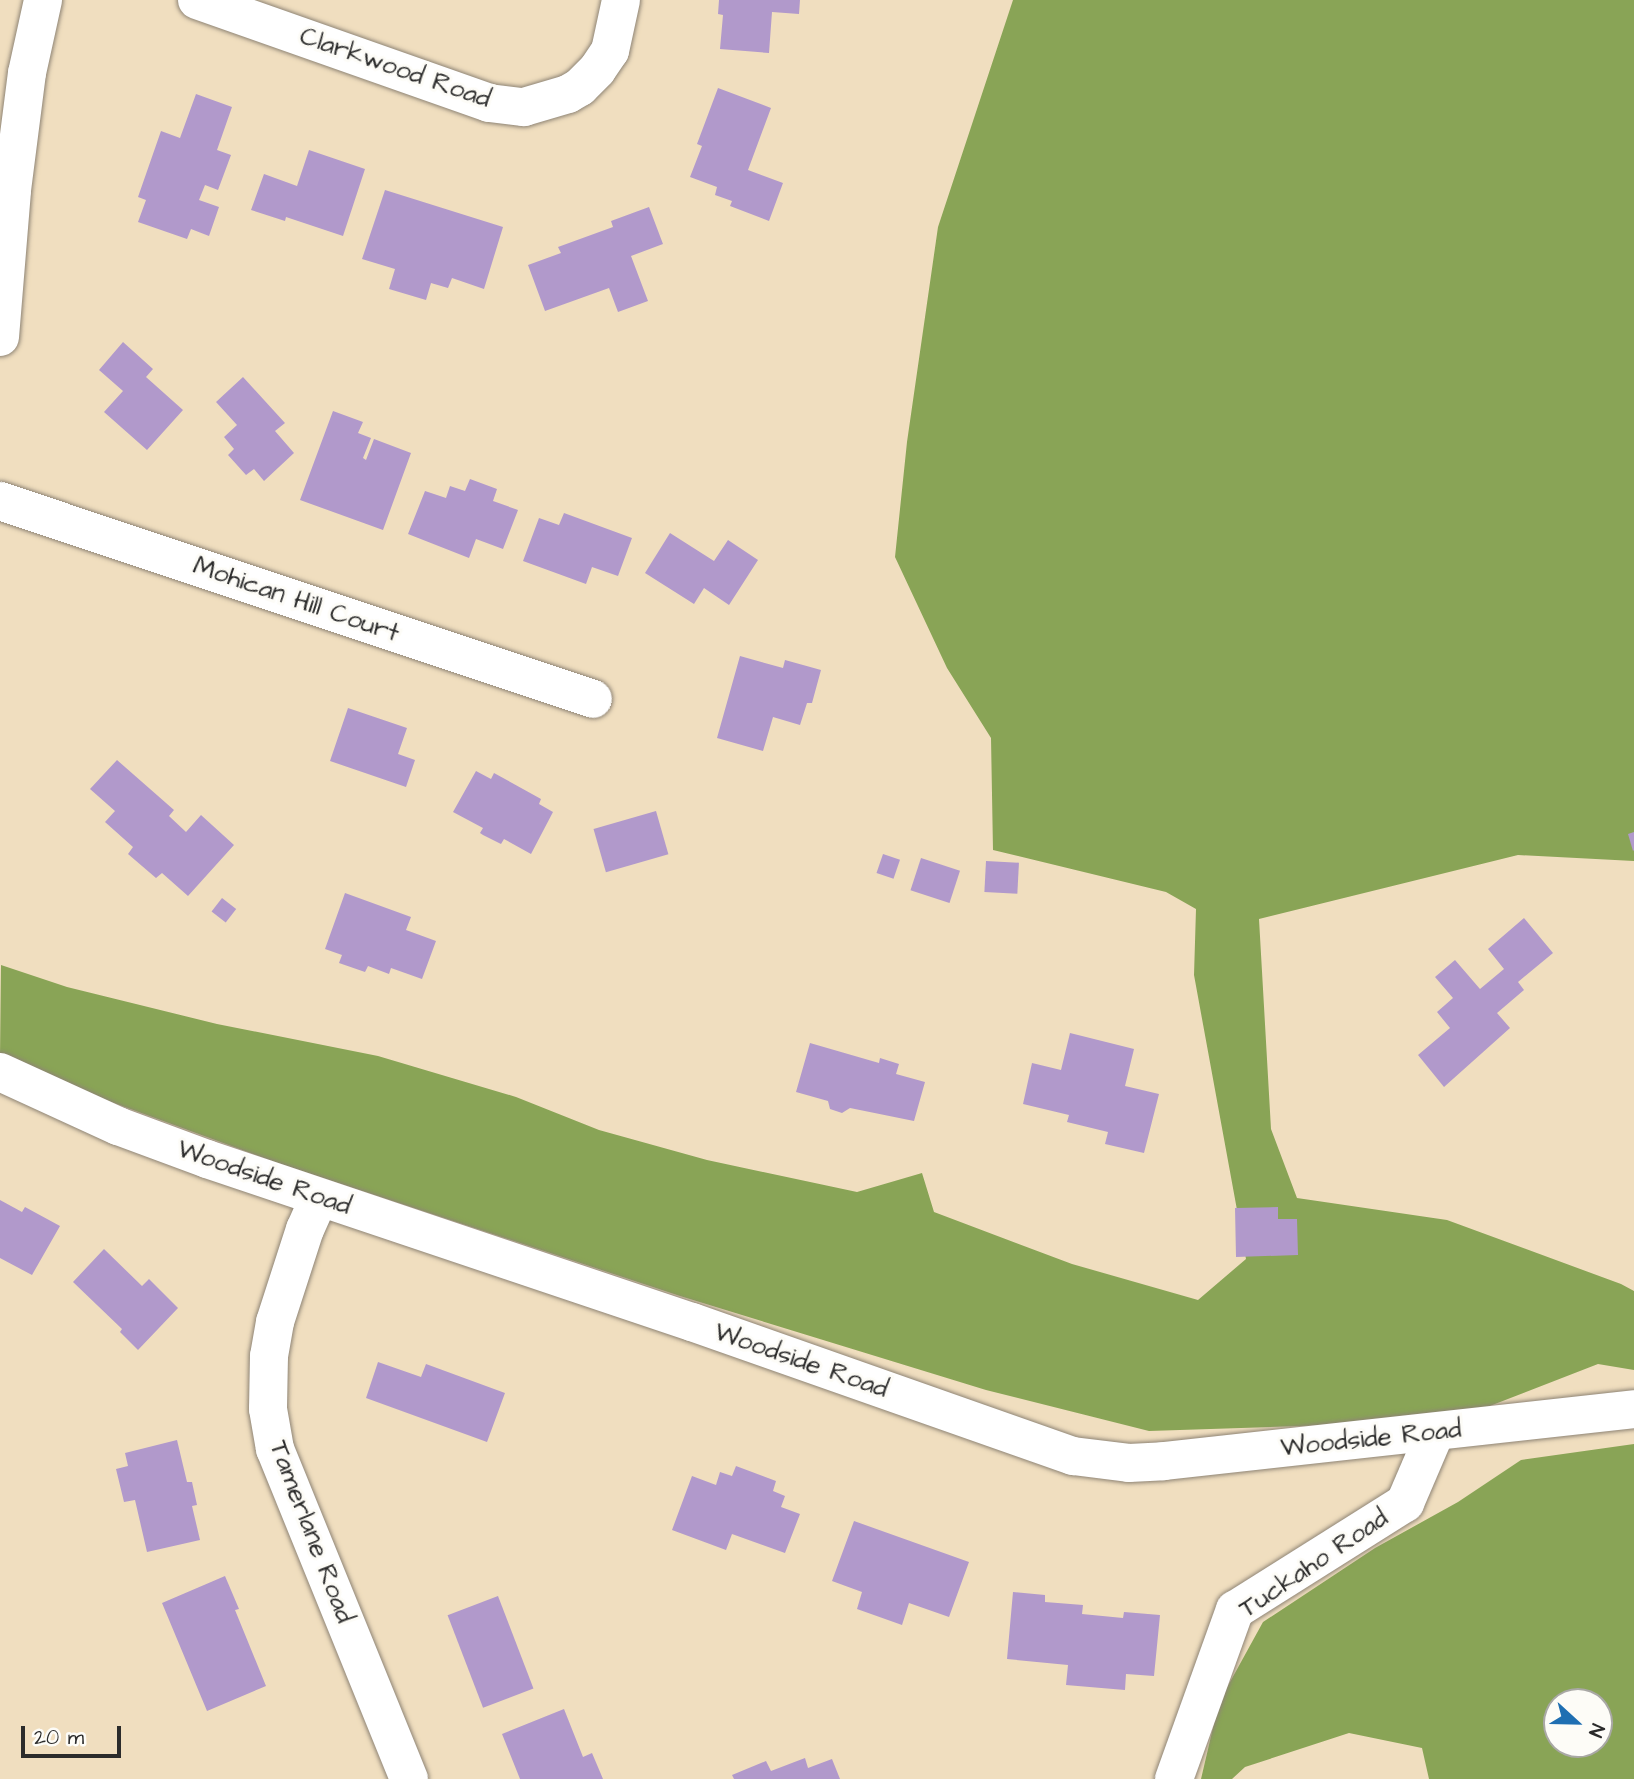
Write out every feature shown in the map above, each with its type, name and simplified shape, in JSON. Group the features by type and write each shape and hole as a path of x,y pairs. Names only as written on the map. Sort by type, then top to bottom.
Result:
{"street":[{"path":"0,337 12,190 23,99 43,0"},
{"name":"Clarkwood Road","path":"197,0 489,103 524,107 568,94 580,87 597,70 610,51 621,0"},
{"name":"Mohican Hill Court","path":"0,501 593,699"},
{"name":"Woodside Road","path":"0,1072 118,1126 320,1198 692,1322 1073,1457 1129,1463 1164,1461 1634,1409"},
{"name":"Tamerlane Road","path":"320,1198 305,1229 275,1322 269,1356 268,1409 275,1449 409,1779"},
{"name":"Tuckaho Road","path":"1174,1779 1236,1610 1405,1503 1435,1433"}],"green space":[{"path":"1013,0 1634,0 1634,861 1518,855 1259,919 1271,1129 1297,1198 1447,1220 1621,1284 1634,1291 1634,1370 1598,1364 1451,1421 1149,1431 986,1390 680,1296 278,1163 24,1070 0,1057 1,965 67,987 217,1024 378,1056 516,1097 599,1130 707,1160 857,1192 922,1173 934,1212 1072,1264 1198,1300 1246,1259 1194,975 1196,909 1166,892 993,850 991,738 947,668 895,557 907,442 938,227"},
{"path":"1634,1444 1634,1779 1429,1779 1422,1748 1349,1733 1245,1767 1232,1779 1201,1779 1219,1702 1263,1622 1375,1548 1458,1502 1521,1460"}],"building":[{"path":"719,0 800,0 799,14 772,12 769,53 720,49 723,15 718,14"},
{"path":"718,88 771,108 748,170 783,183 769,221 730,206 732,201 715,195 717,187 690,177 702,146 697,144"},
{"path":"196,94 232,107 217,150 231,155 218,190 205,185 199,200 219,207 209,236 191,229 187,239 138,222 146,200 138,197 161,131 180,138"},
{"path":"309,150 365,169 343,236 286,217 285,221 251,210 264,174 297,186"},
{"path":"385,190 503,227 484,289 452,278 448,288 431,283 426,300 389,289 395,269 362,259"},
{"path":"649,207 663,244 631,256 648,301 618,312 609,288 545,311 528,265 561,253 558,247 613,227 611,221"},
{"path":"123,342 153,369 146,377 183,410 147,450 104,412 123,391 99,370"},
{"path":"243,377 285,423 275,431 294,453 264,481 254,469 246,475 228,455 234,449 224,437 237,425 216,402"},
{"path":"333,411 363,422 358,433 371,438 363,458 366,460 374,439 411,453 383,530 300,500"},
{"path":"470,479 497,489 493,501 518,510 503,549 476,539 469,558 408,534 425,491 446,498 450,486 465,491"},
{"path":"564,513 632,538 618,576 592,567 586,584 523,561 539,518 559,525"},
{"path":"670,533 714,561 728,540 758,560 729,605 704,588 694,604 645,573"},
{"path":"740,656 783,668 785,660 821,670 812,703 807,703 800,725 773,717 763,751 717,738"},
{"path":"348,708 407,728 398,754 415,760 406,787 330,761"},
{"path":"117,760 174,810 169,816 186,832 201,815 234,845 188,896 162,873 156,878 128,854 133,847 105,822 115,811 90,789"},
{"path":"476,771 491,779 494,773 541,799 539,804 553,812 531,854 504,839 501,844 483,835 480,833 483,828 453,812"},
{"path":"656,811 668,854 606,872 594,829"},
{"path":"1634,832 1634,850 1633,851 1628,834"},
{"path":"883,854 900,860 894,879 876,873"},
{"path":"921,858 960,871 949,903 910,890"},
{"path":"986,861 1019,863 1017,894 984,892"},
{"path":"345,893 411,917 406,930 436,941 422,979 391,968 389,974 368,966 365,972 339,963 342,955 325,949"},
{"path":"222,898 236,909 226,922 212,911"},
{"path":"1524,918 1553,953 1518,982 1524,990 1497,1013 1510,1028 1444,1087 1418,1055 1450,1028 1437,1012 1453,998 1435,977 1455,960 1480,989 1504,969 1488,949"},
{"path":"1070,1033 1134,1049 1125,1086 1159,1094 1144,1153 1105,1144 1108,1132 1067,1122 1069,1115 1023,1104 1032,1063 1061,1070"},
{"path":"810,1043 879,1063 880,1058 899,1064 896,1074 925,1082 914,1121 850,1108 842,1113 830,1109 828,1101 796,1092"},
{"path":"0,1200 22,1212 25,1207 60,1226 32,1275 0,1258"},
{"path":"1278,1207 1278,1219 1297,1219 1298,1255 1236,1257 1235,1208"},
{"path":"104,1249 142,1286 149,1279 178,1308 138,1350 120,1332 122,1329 73,1282"},
{"path":"378,1362 421,1377 426,1364 505,1393 487,1442 366,1398"},
{"path":"177,1440 187,1482 192,1482 197,1505 192,1506 200,1540 147,1552 135,1500 124,1502 116,1469 128,1466 125,1453"},
{"path":"736,1466 776,1481 773,1491 785,1496 781,1507 800,1514 785,1553 732,1534 726,1550 672,1530 692,1476 716,1485 720,1472 732,1476"},
{"path":"854,1521 969,1562 949,1617 909,1603 902,1625 857,1609 862,1592 832,1581"},
{"path":"225,1576 239,1609 235,1610 266,1686 207,1711 162,1603"},
{"path":"1013,1592 1045,1595 1045,1602 1083,1605 1082,1614 1123,1618 1124,1612 1160,1615 1154,1676 1126,1674 1125,1690 1066,1685 1068,1665 1007,1659"},
{"path":"498,1596 533,1688 483,1708 448,1615"},
{"path":"564,1709 583,1757 592,1753 603,1779 520,1779 502,1734"},
{"path":"805,1758 808,1768 832,1759 840,1779 734,1779 732,1775 766,1761 771,1771"}]}
